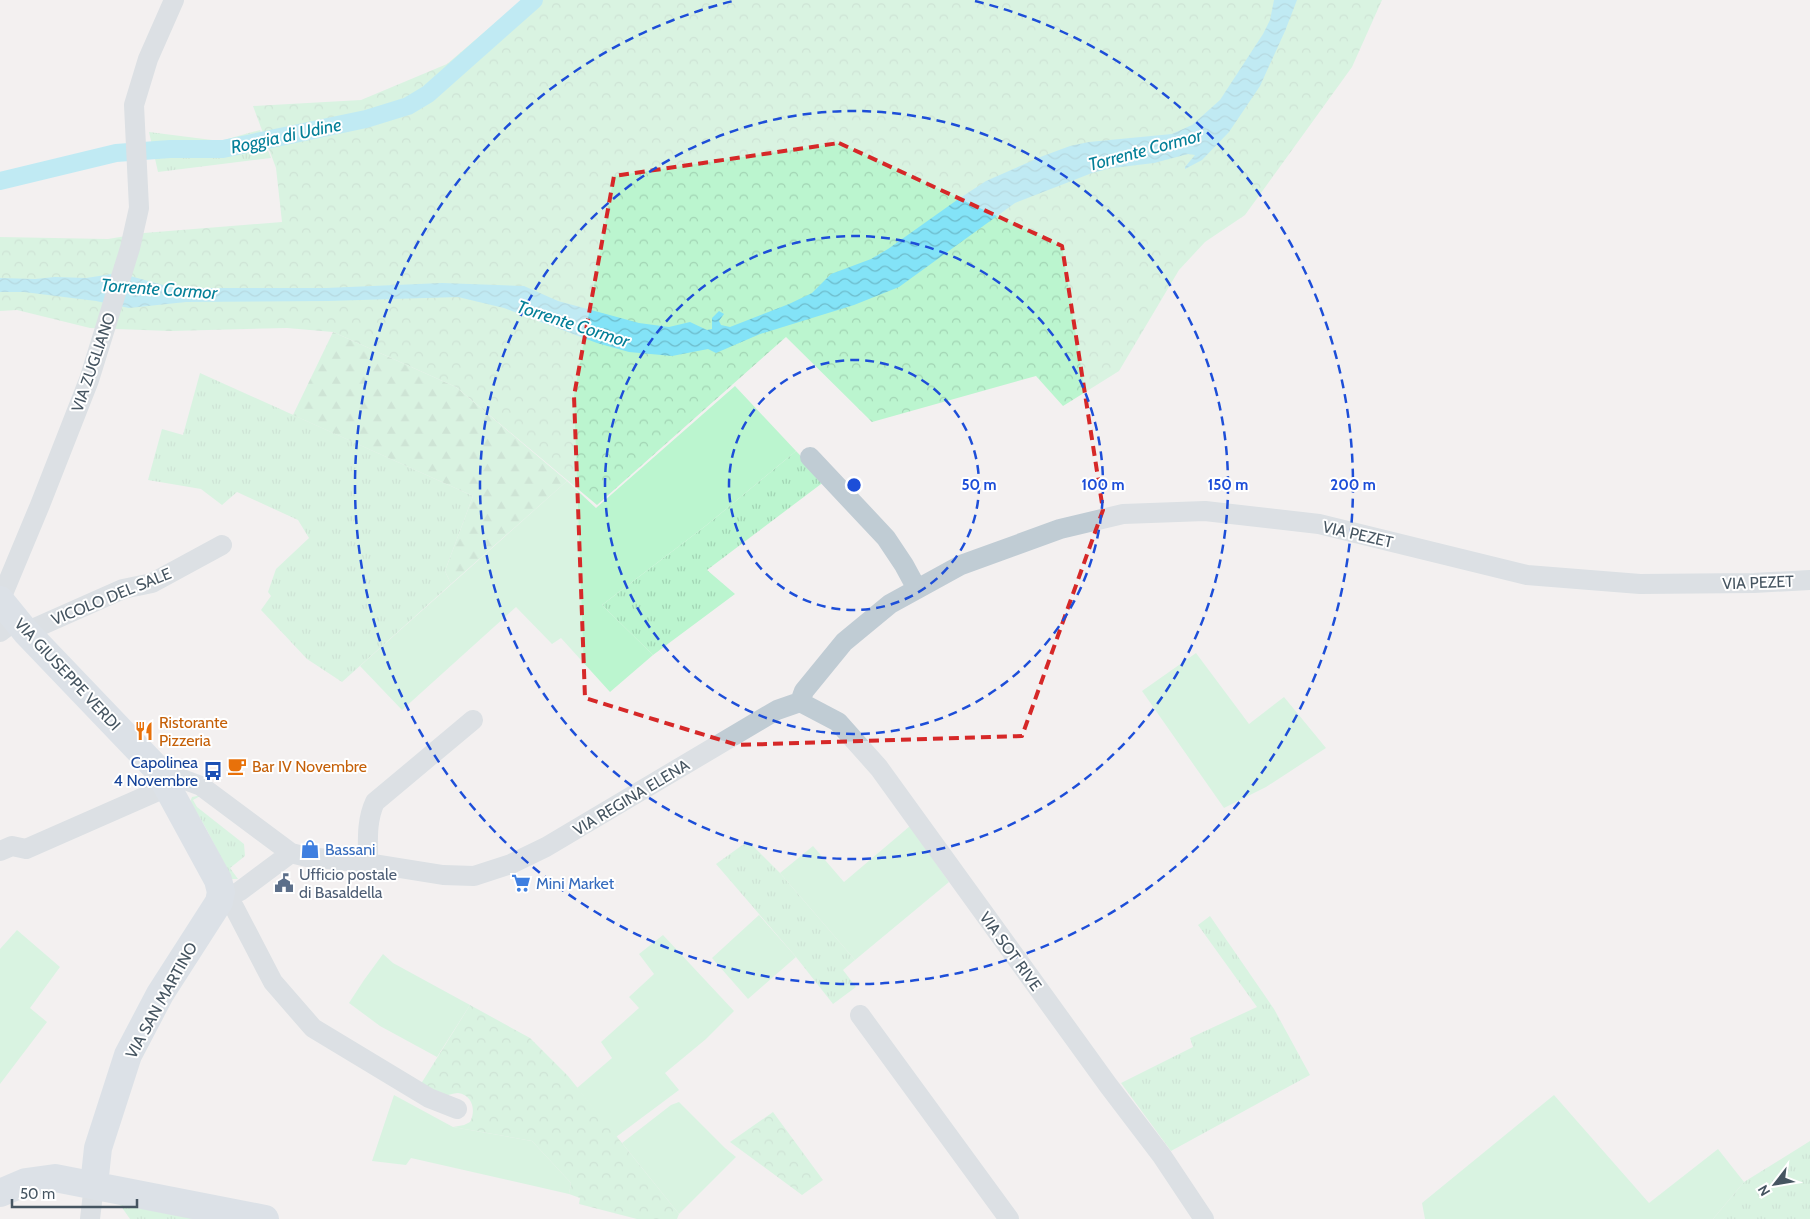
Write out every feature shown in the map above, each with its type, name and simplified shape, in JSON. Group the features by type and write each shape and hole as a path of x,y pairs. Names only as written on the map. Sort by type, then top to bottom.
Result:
{"main road":[{"name":"VIA GIUSEPPE VERDI","path":"9,617 163,779 218,880 221,892 219,902"},
{"name":"VIA SAN MARTINO","path":"94,1185 98,1148 128,1055 160,994 219,902"},
{"path":"0,1192 26,1182 54,1178 265,1219"}],"street":[{"name":"VIA ZUGLIANO","path":"9,617 40,506 79,407 130,248 139,208 134,105 148,59 174,0"},
{"path":"800,702 804,691 844,642 890,604 917,589 886,538 810,457"},
{"name":"VIA PEZET","path":"917,589 961,565 1060,529 1122,514 1205,511 1319,524 1527,575 1640,584 1754,583 1810,580"},
{"name":"VICOLO DEL SALE","path":"9,617 152,583 222,545"},
{"name":"VIA REGINA ELENA","path":"291,853 307,857 368,863 444,875 474,876 510,864 546,847 777,710 800,702"},
{"name":"VIA SOT RIVE","path":"800,702 838,722 879,768 1108,1085 1162,1156 1204,1219"},
{"path":"368,863 370,812 375,802 473,720"},
{"path":"0,851 12,846 26,850 163,779 201,786 291,853 240,891 219,902"},
{"path":"219,902 228,903 234,907 273,982 313,1028 429,1098 457,1109"},
{"path":"860,1015 1008,1219"},
{"name":"VIA SAN MARTINO","path":"90,1219 94,1185"}],"highlighted area":[{"path":"839,143 1062,246 1103,510 1022,736 737,745 585,698 574,396 614,176"}],"green space":[{"path":"522,0 1382,0 1352,67 1245,215 1205,242 1179,270 1119,371 1063,406 1036,376 872,422 786,337 597,505 456,387 333,332 287,328 170,331 90,328 17,310 0,311 0,237 108,239 144,233 282,222 276,168 253,106 361,100 447,64"},
{"path":"260,130 271,158 158,172 149,132 220,141"},
{"path":"333,332 456,387 567,481 451,584 445,571 473,496 293,415"},
{"path":"200,373 473,496 445,571 451,584 342,682 307,659 261,610 271,596 268,592 276,569 309,538 298,520 237,492 222,505 201,489 148,480 162,429 183,435"},
{"path":"735,386 796,451 708,524 602,605 653,655 610,692 561,638 552,644 516,607 402,710 360,666 567,481 596,508"},
{"path":"796,451 825,481 707,570 735,594 653,655 602,605 708,524"},
{"path":"1196,653 1249,724 1284,697 1326,748 1266,787 1224,808 1142,691"},
{"path":"202,795 193,800 197,807 244,844 245,856 230,868 238,879 231,879 229,876 190,802 192,797"},
{"path":"910,826 949,882 855,960 780,873 813,846 844,882"},
{"path":"748,841 780,873 855,960 843,970 856,987 833,1004 796,957 716,864"},
{"path":"759,915 796,957 748,999 712,958"},
{"path":"1210,916 1274,1009 1310,1075 1171,1151 1121,1083 1193,1047 1190,1038 1257,1007 1198,925"},
{"path":"17,930 60,967 30,1008 47,1022 0,1084 0,949"},
{"path":"663,935 734,1011 706,1039 665,1073 679,1090 616,1137 577,1088 612,1058 601,1042 639,1008 629,997 654,974 639,954"},
{"path":"383,954 393,963 470,1005 437,1057 380,1026 349,1003"},
{"path":"470,1005 530,1038 568,1076 679,1214 677,1219 637,1219 579,1204 580,1198 569,1194 571,1183 532,1141 453,1127 470,1122 473,1109 470,1100 463,1094 442,1096 419,1087"},
{"path":"394,1095 453,1127 532,1141 571,1183 569,1194 411,1158 406,1165 372,1161"},
{"path":"1554,1095 1649,1203 1718,1149 1744,1182 1713,1219 1425,1219 1422,1203"},
{"path":"679,1102 736,1157 679,1214 622,1143 671,1105"},
{"path":"773,1112 823,1180 802,1195 730,1142"},
{"path":"1810,1141 1810,1219 1713,1219 1744,1182"},
{"path":"118,1202 213,1219 130,1219"}],"water":[{"name":"Torrente Cormor","path":"1274,0 1297,0 1260,86 1229,132 1202,160 1185,169 1195,155 1188,154 1154,163 1112,168 1092,173 1015,203 899,287 854,305 760,334 716,353 708,349 672,356 629,352 597,343 504,308 458,297 328,301 186,302 129,308 96,301 24,292 0,292 0,278 86,278 119,273 174,288 326,288 442,283 524,286 558,301 639,323 669,327 690,322 707,330 712,329 712,318 719,311 724,314 719,321 721,325 730,327 812,293 831,274 871,259 888,249 986,181 1043,156 1070,146 1089,142 1172,134 1192,125 1220,100 1263,34 1270,20"}],"waterway":[{"name":"Roggia di Udine","path":"0,181 116,153 170,149 223,149 366,119 408,106 428,94 534,0"}],"place":[{"name":"Ristorante Pizzeria","path":"144,731"},
{"name":"Bar IV Novembre","path":"237,766"},
{"name":"Capolinea 4 Novembre","path":"213,771"},
{"name":"Bassani","path":"310,849"},
{"name":"Ufficio postale di Basaldella","path":"284,883"},
{"name":"Mini Market","path":"521,883"}]}
